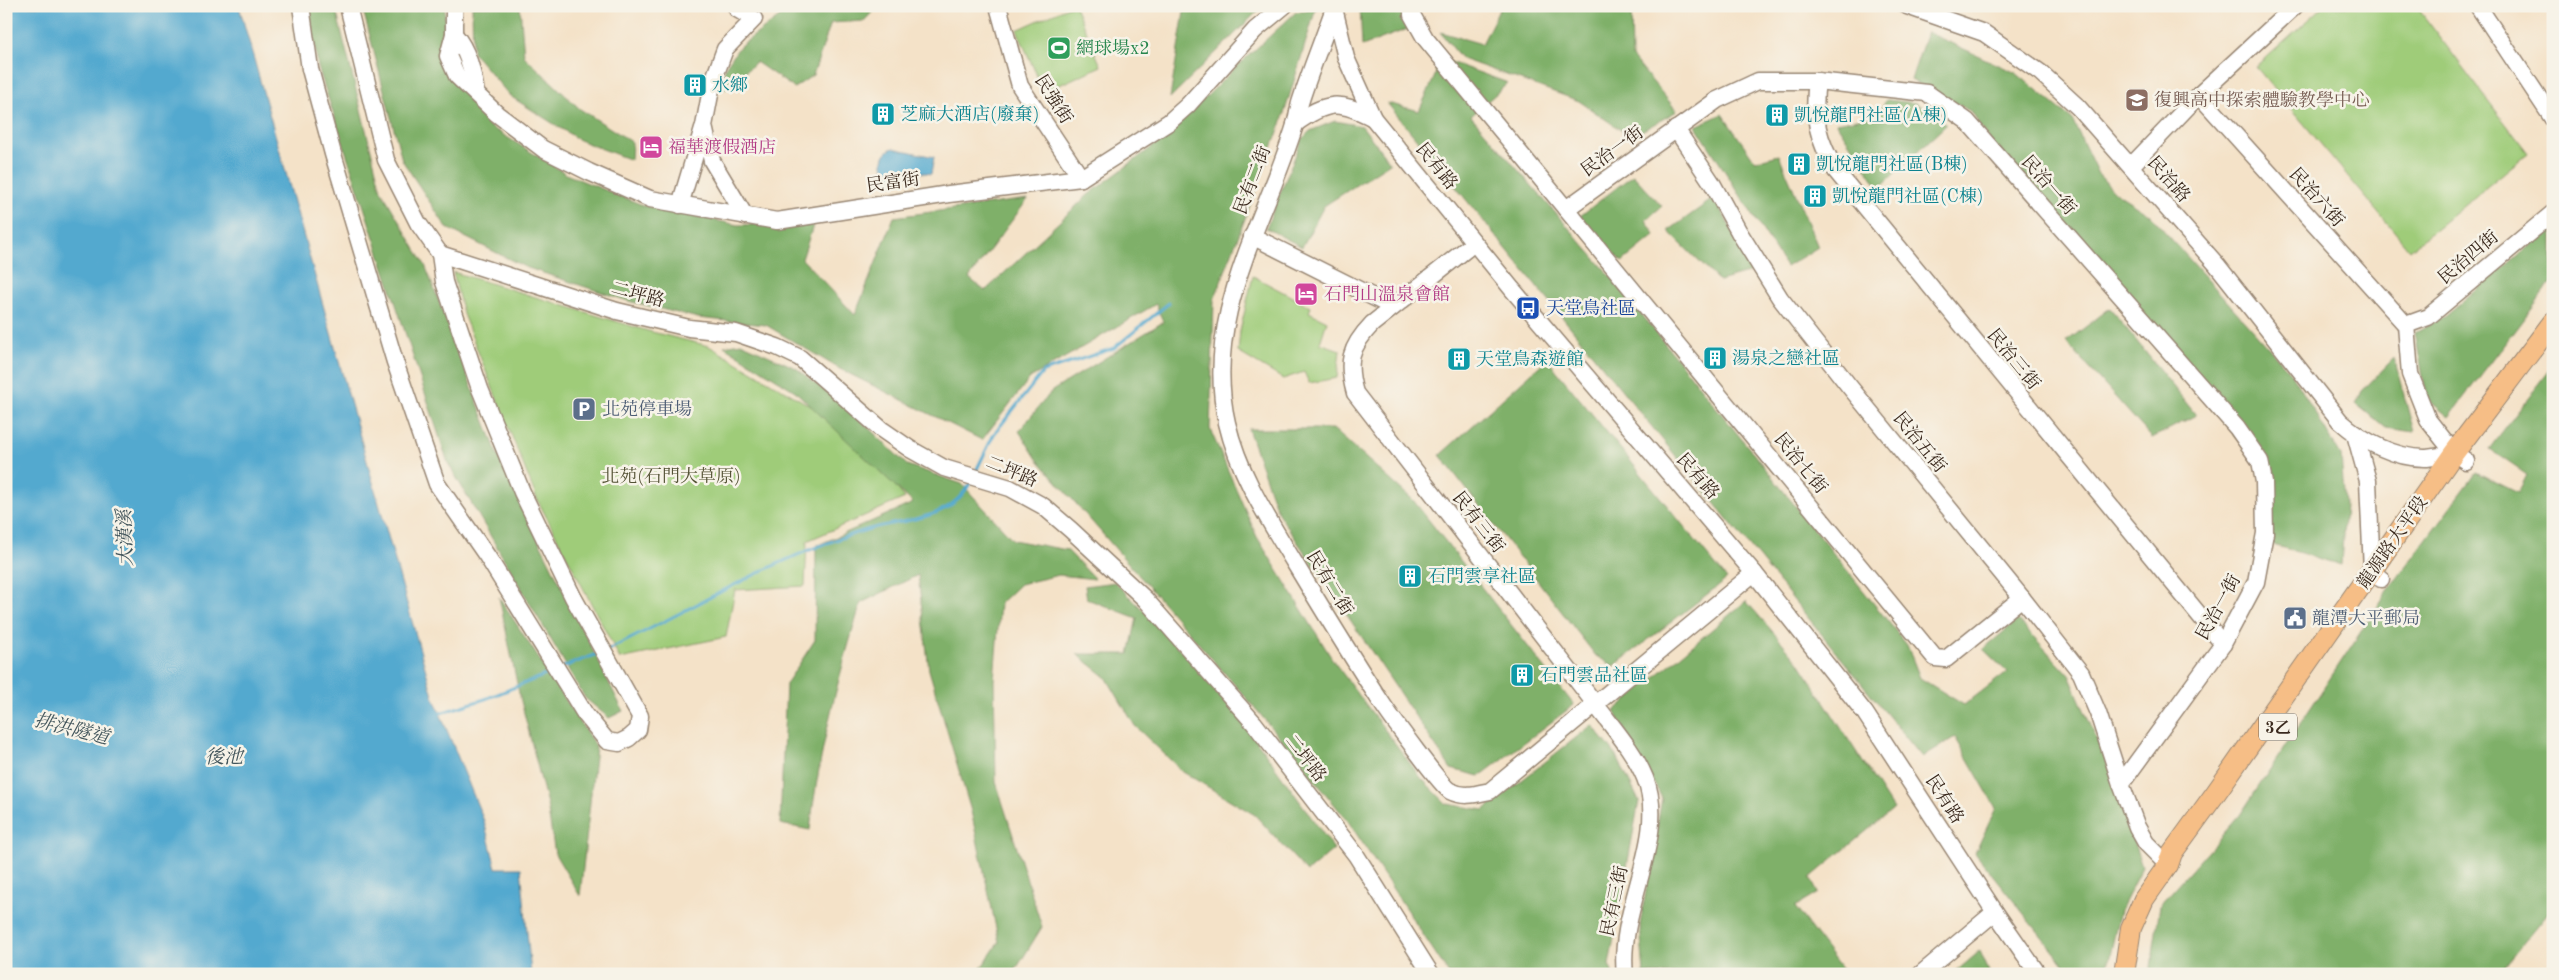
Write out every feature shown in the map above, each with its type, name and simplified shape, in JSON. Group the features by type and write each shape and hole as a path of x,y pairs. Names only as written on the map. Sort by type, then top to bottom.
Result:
{"main road":[{"name":"龍源路大平段","path":"2124,974 2131,928 2144,899 2168,865 2179,863 2228,798 2376,575 2553,322"},
{"name":"龍源路大平段","path":"2460,457 2553,344"}],"street":[{"path":"301,6 310,69 332,154 395,362 437,484 487,556 584,714 607,741 619,744 638,730 640,716 573,597 522,492 480,389 444,282 440,254 418,223 386,160 348,6"},
{"name":"民富街","path":"454,6 454,34 461,42 474,74 476,93 497,114 543,149 622,188 650,199 777,221 949,194 1081,178 1169,122 1188,105 1254,30 1284,6"},
{"name":"民強街","path":"998,6 1020,86 1081,178"},
{"path":"1412,6 1412,15 1425,38 1566,209"},
{"name":"民治路","path":"1908,6 1984,34 2041,73 2078,107 2217,265 2340,421 2355,434"},
{"path":"2131,166 2199,95 2295,6"},
{"path":"2478,6 2553,119"},
{"name":"民有路","path":"1334,7 1346,58 1373,118 1474,243 1754,573 1865,713 1995,912 2038,974"},
{"name":"民有二街","path":"1334,7 1300,103 1296,124 1252,236 1226,317 1221,352 1227,422 1239,460 1254,496 1339,637 1390,715 1448,791 1469,796 1490,790 1596,705 1754,573"},
{"path":"680,205 704,126 712,84 725,49 754,19 737,9"},
{"name":"民治一街","path":"1566,209 1716,100 1758,81 1817,81 1928,93 1966,121 2237,428 2260,461 2264,482 2265,533 2256,582 2223,644 2120,784"},
{"name":"民治三街","path":"1817,81 1815,97 1819,138 1836,171 2223,644"},
{"name":"民治六街","path":"2199,95 2406,325"},
{"path":"1296,124 1312,112 1332,105 1349,106 1373,118"},
{"path":"704,126 715,168 745,216"},
{"name":"民治五街","path":"1676,129 1712,183 1738,232 1780,298 2081,673 2098,713 2120,784"},
{"name":"民治七街","path":"1566,209 1935,658 1946,659 2022,598"},
{"name":"民治四街","path":"2406,325 2428,317 2553,213"},
{"path":"1252,236 1393,307"},
{"name":"民有三街","path":"1474,243 1393,307 1359,337 1351,355 1349,371 1355,393 1596,705 1634,756 1645,777 1651,797 1651,829 1626,927 1625,974"},
{"name":"二坪路","path":"440,254 617,310 689,328 736,333 777,347 800,358 882,429 910,449 944,468 1010,488 1043,506 1145,599 1254,723 1356,854 1431,974"},
{"path":"2406,325 2410,374 2428,420 2460,457"},
{"path":"2355,434 2402,455 2427,458 2460,457"},
{"path":"2355,434 2368,481 2376,575"},
{"path":"2120,784 2137,827 2146,842 2168,865"},
{"path":"1921,974 1995,912"}],"green space":[{"path":"309,6 335,6 381,190 425,265 502,466 623,711 609,718 585,698 448,463 318,67"},
{"path":"362,6 445,6 444,60 489,126 568,175 645,206 738,225 814,223 802,259 855,315 894,217 1028,199 969,278 985,291 1088,195 1167,136 1233,70 1296,12 1316,8 1281,124 1214,300 1210,429 1257,537 1334,662 1421,778 1447,804 1484,810 1592,725 1616,755 1639,801 1609,965 1613,974 1449,974 1348,821 1255,708 1037,459 1019,431 1052,391 1163,322 1156,304 1030,378 982,440 838,368 766,325 698,318 628,301 525,267 447,228 402,160"},
{"path":"472,6 520,6 524,56 580,109 632,142 631,160 579,140 510,96 473,53"},
{"path":"786,6 878,6 864,21 831,23 813,75 794,88 756,62 726,89 720,88 726,66 740,46 789,10"},
{"name":"網球場x2","path":"1070,6 1075,6 1101,66 1044,92 1017,30"},
{"path":"1185,6 1263,6 1170,98"},
{"path":"1360,6 1416,6 1416,26 1362,46"},
{"path":"1501,6 1631,6 1632,57 1677,111 1631,137 1579,101 1462,59 1440,32 1482,44"},
{"path":"2324,6 2416,6 2528,153 2410,250 2256,67"},
{"path":"1927,32 2016,73 2072,119 2098,174 2115,192 2149,214 2292,374 2341,456 2345,505 2341,565 2270,544 2264,470 1989,140 1972,112 1911,80"},
{"path":"1439,58 1508,83 1471,116 1614,280 1907,645 1920,678 1964,705 2007,672 1983,649 2018,620 2069,675 2110,770 2142,867 2120,910 2106,974 2072,974 1975,853 1996,808 1955,737 1922,757 1387,103 1419,111 1435,76"},
{"path":"1887,100 1916,103 1946,125 1879,188 1836,123 1874,116"},
{"path":"1722,114 1755,161 1779,155 1818,247 1786,267 1696,126"},
{"path":"1335,121 1362,126 1390,163 1324,206 1302,247 1266,228 1302,139 1310,131"},
{"path":"1633,175 1662,206 1646,220 1655,235 1622,262 1580,216"},
{"path":"1714,198 1755,271 1719,281 1668,231"},
{"path":"2553,226 2553,280 2449,417 2427,399 2415,333 2446,316"},
{"name":"北苑(石門大草原)","path":"453,272 648,331 709,346 848,428 905,498 807,541 805,586 735,590 726,637 620,659 537,499 463,314"},
{"path":"1253,276 1311,307 1309,312 1327,321 1320,343 1340,350 1337,378 1309,383 1304,372 1283,379 1238,352 1240,331"},
{"path":"2110,308 2196,415 2152,438 2066,342"},
{"path":"741,343 796,368 854,414 907,465 962,484 1013,540 1067,550 1095,579 1059,575 1020,584 1000,603 994,680 996,782 1042,927 1013,974 977,974 999,942 971,811 929,670 918,575 861,603 830,715 810,830 780,824 786,684 815,640 816,546 913,503 795,391 724,346"},
{"path":"2394,358 2414,432 2386,428 2356,404 2362,391"},
{"path":"1547,359 1727,579 1614,666 1596,656 1440,455"},
{"path":"2553,366 2551,909 2498,974 2150,974 2160,905 2240,815 2387,592 2476,472 2518,493 2527,475 2489,449"},
{"path":"1248,429 1333,429 1413,500 1574,705 1480,776 1451,769 1278,513"},
{"path":"1115,582 1162,629 1240,718 1334,849 1307,872 1255,815 1183,772 1135,726 1106,677 1077,654 1129,654 1137,618 1087,599 1085,586"},
{"path":"499,597 596,747 580,896 555,854 547,804 519,693"},
{"path":"1746,601 1798,661 1893,809 1810,878 1818,893 1795,907 1845,974 1644,974 1640,925 1662,798 1614,711"},
{"path":"1980,951 1990,974 1953,974"}],"water":[{"name":"後池","path":"6,6 239,6 433,696 484,821 496,868 521,868 531,974 6,974"},
{"path":"893,148 934,157 931,174 907,170 891,179 885,171 883,162 885,154"}],"waterway":[{"path":"976,471 994,434 1043,372 1114,348 1169,303"},
{"path":"608,650 799,554 866,530 925,517 939,512 951,505 962,495 971,481"},
{"path":"561,668 600,653"},
{"path":"437,714 485,699 553,672"}],"place":[{"name":"網球場x2","path":"1059,48"},
{"name":"水鄉","path":"695,85"},
{"name":"復興高中探索體驗教學中心","path":"2137,100"},
{"name":"芝麻大酒店(廢棄)","path":"883,114"},
{"name":"凱悅龍門社區(A棟)","path":"1777,115"},
{"name":"福華渡假酒店","path":"651,147"},
{"name":"凱悅龍門社區(B棟)","path":"1799,164"},
{"name":"凱悅龍門社區(C棟)","path":"1815,196"},
{"name":"石門山溫泉會館","path":"1306,294"},
{"name":"天堂鳥社區","path":"1528,308"},
{"name":"湯泉之戀社區","path":"1715,358"},
{"name":"天堂鳥森遊館","path":"1459,359"},
{"name":"北苑停車場","path":"584,409"},
{"name":"石門雲享社區","path":"1410,576"},
{"name":"龍潭大平郵局","path":"2295,618"},
{"name":"石門雲品社區","path":"1522,675"}],"water label":[{"name":"大漢溪","path":"124,538"},
{"name":"排洪隧道","path":"72,728"}]}
